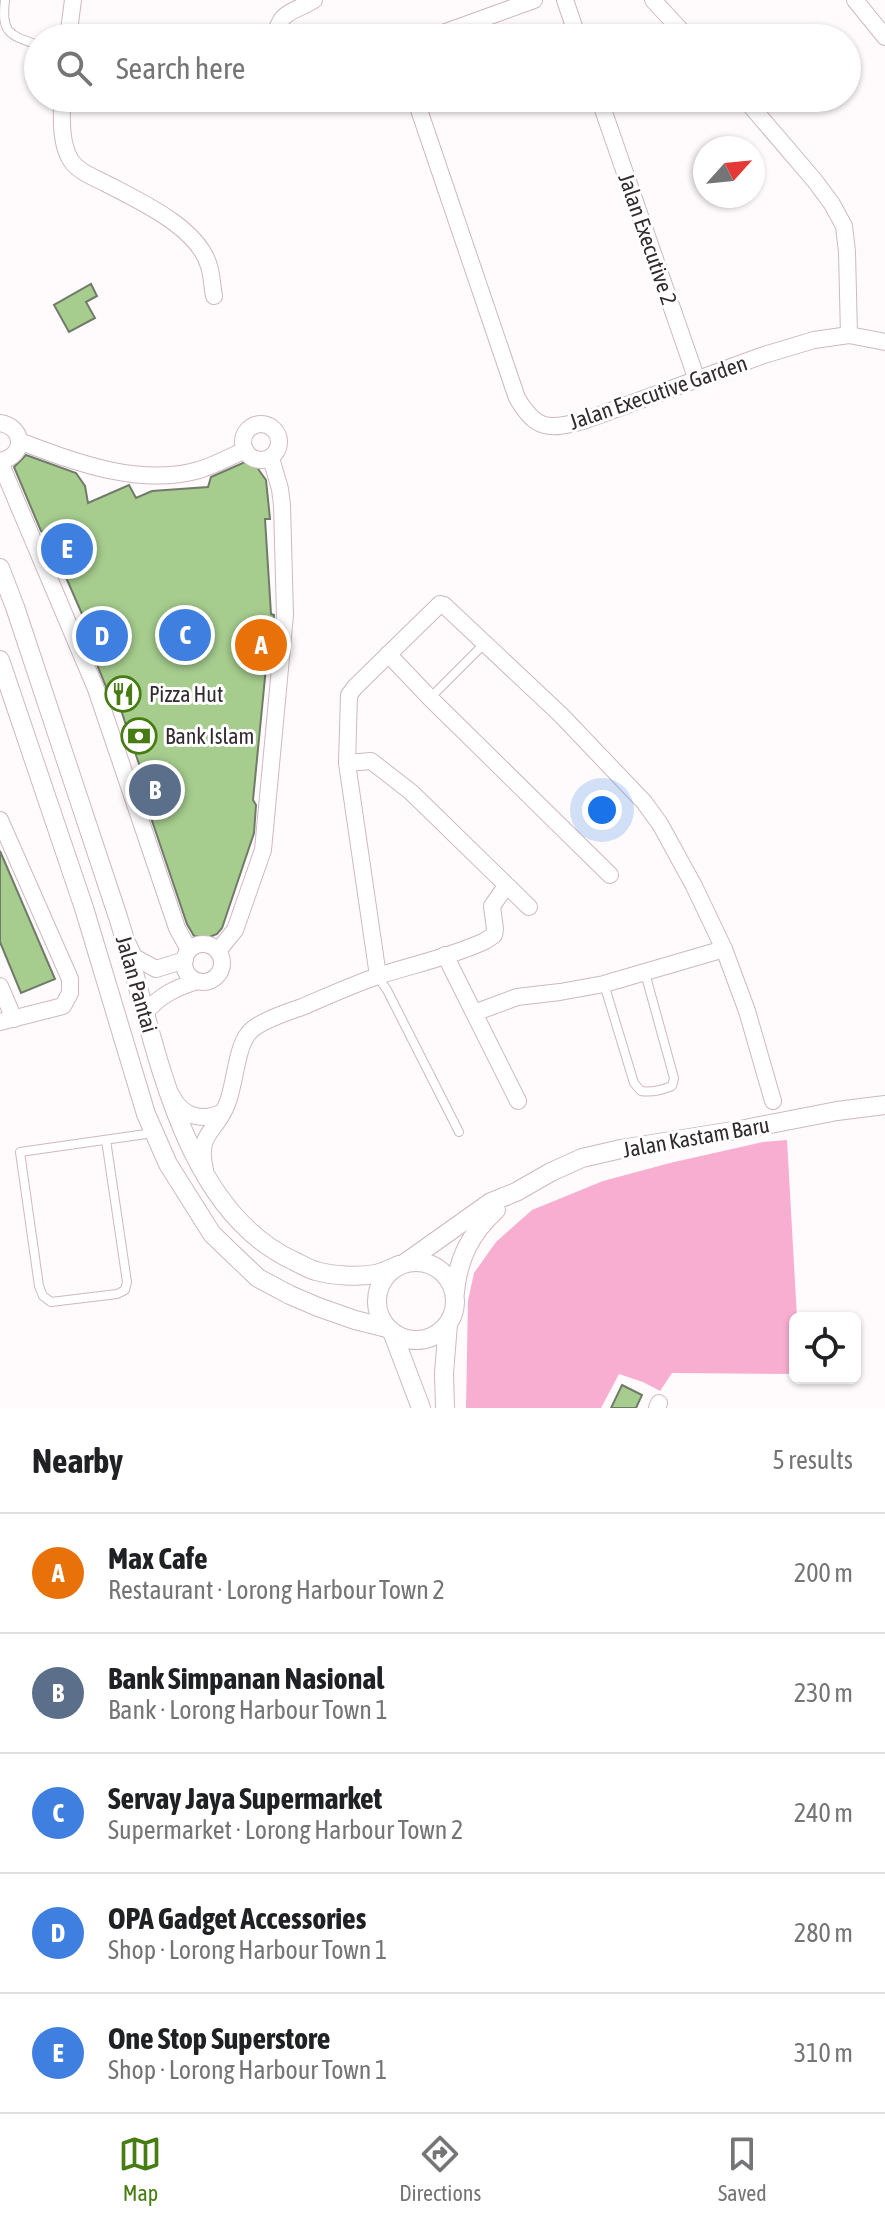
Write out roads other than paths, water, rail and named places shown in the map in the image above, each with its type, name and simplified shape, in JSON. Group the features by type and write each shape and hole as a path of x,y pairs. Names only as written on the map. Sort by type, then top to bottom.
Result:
{"street":[{"path":"70,24 73,0"},
{"path":"279,24 285,15 314,0"},
{"path":"468,24 534,0"},
{"path":"565,0 573,24"},
{"path":"653,0 675,24"},
{"path":"855,0 885,37"},
{"path":"62,112 65,148 71,162 161,215 193,239 203,251 209,266 214,296"},
{"name":"Jalan Executive Garden","path":"420,112 517,398 528,416 541,425 561,427 583,421 814,340 849,335 885,342"},
{"name":"Jalan Executive 2","path":"604,112 697,380"},
{"path":"756,112 815,181 844,226 849,335"},
{"path":"0,423 15,429 19,441 16,453 0,462 96,689 187,955 187,972 197,981"},
{"path":"262,423 276,430 279,445 271,458 256,460 245,450 244,435 255,424 262,423"},
{"path":"19,441 107,470 144,474 176,475 200,470 245,450"},
{"path":"218,951 235,930 263,850 285,615 282,505 271,458"},
{"name":"Jalan Pantai","path":"0,568 121,928 182,1130 208,1179 222,1203 250,1233 279,1254 315,1271 377,1274 402,1264"},
{"path":"378,976 347,763 349,695 440,604 561,715 644,802 660,824 724,949 747,1011 773,1101"},
{"path":"388,654 610,875"},
{"name":"Jalan Pantai","path":"0,660 84,908 153,1133 168,1164 212,1234 258,1278 318,1307 390,1331"},
{"path":"347,763 371,761 411,792 529,907"},
{"path":"0,820 72,987 63,1006 7,1020 0,986"},
{"path":"208,1179 201,1150 224,1111 248,1033 284,1014 378,976 475,946 494,935 492,906 506,886"},
{"path":"121,928 134,957 156,969 187,955 200,944 218,951 222,963 219,974 209,981 197,981 173,989 157,999 146,1012 150,1032"},
{"path":"474,1013 517,997 604,984 724,949"},
{"path":"445,955 518,1101"},
{"path":"171,1094 176,1104 193,1116 204,1118 224,1111"},
{"name":"Jalan Kastam Baru","path":"402,1264 491,1202 582,1158 885,1105"},
{"name":"Jalan Kastam Baru","path":"455,1295 456,1273 463,1251 480,1225 516,1192"},
{"path":"421,1408 390,1331 376,1306 377,1293 388,1272 402,1264 418,1262 442,1272 455,1295 448,1324 445,1408"},
{"path":"390,1331 404,1340 417,1341 440,1333 448,1324"}],"lane":[{"path":"5,0 5,27 9,33 24,39"},
{"path":"430,698 484,644"},
{"path":"604,984 634,1083 641,1091 649,1093 664,1090 672,1086 674,1078 645,972"},
{"path":"378,976 459,1132"},
{"path":"106,1140 127,1282 125,1290 117,1294 51,1302 43,1296 39,1286 20,1152 153,1133"}],"place":[{"name":"One Stop Superstore","path":"67,549"},
{"name":"Servay Jaya Supermarket","path":"185,635"},
{"name":"OPA Gadget Accessories","path":"102,636"},
{"name":"Max Cafe","path":"261,645"},
{"name":"Pizza Hut","path":"123,694"},
{"name":"Bank Islam","path":"139,736"},
{"name":"Bank Simpanan Nasional","path":"155,790"}]}
